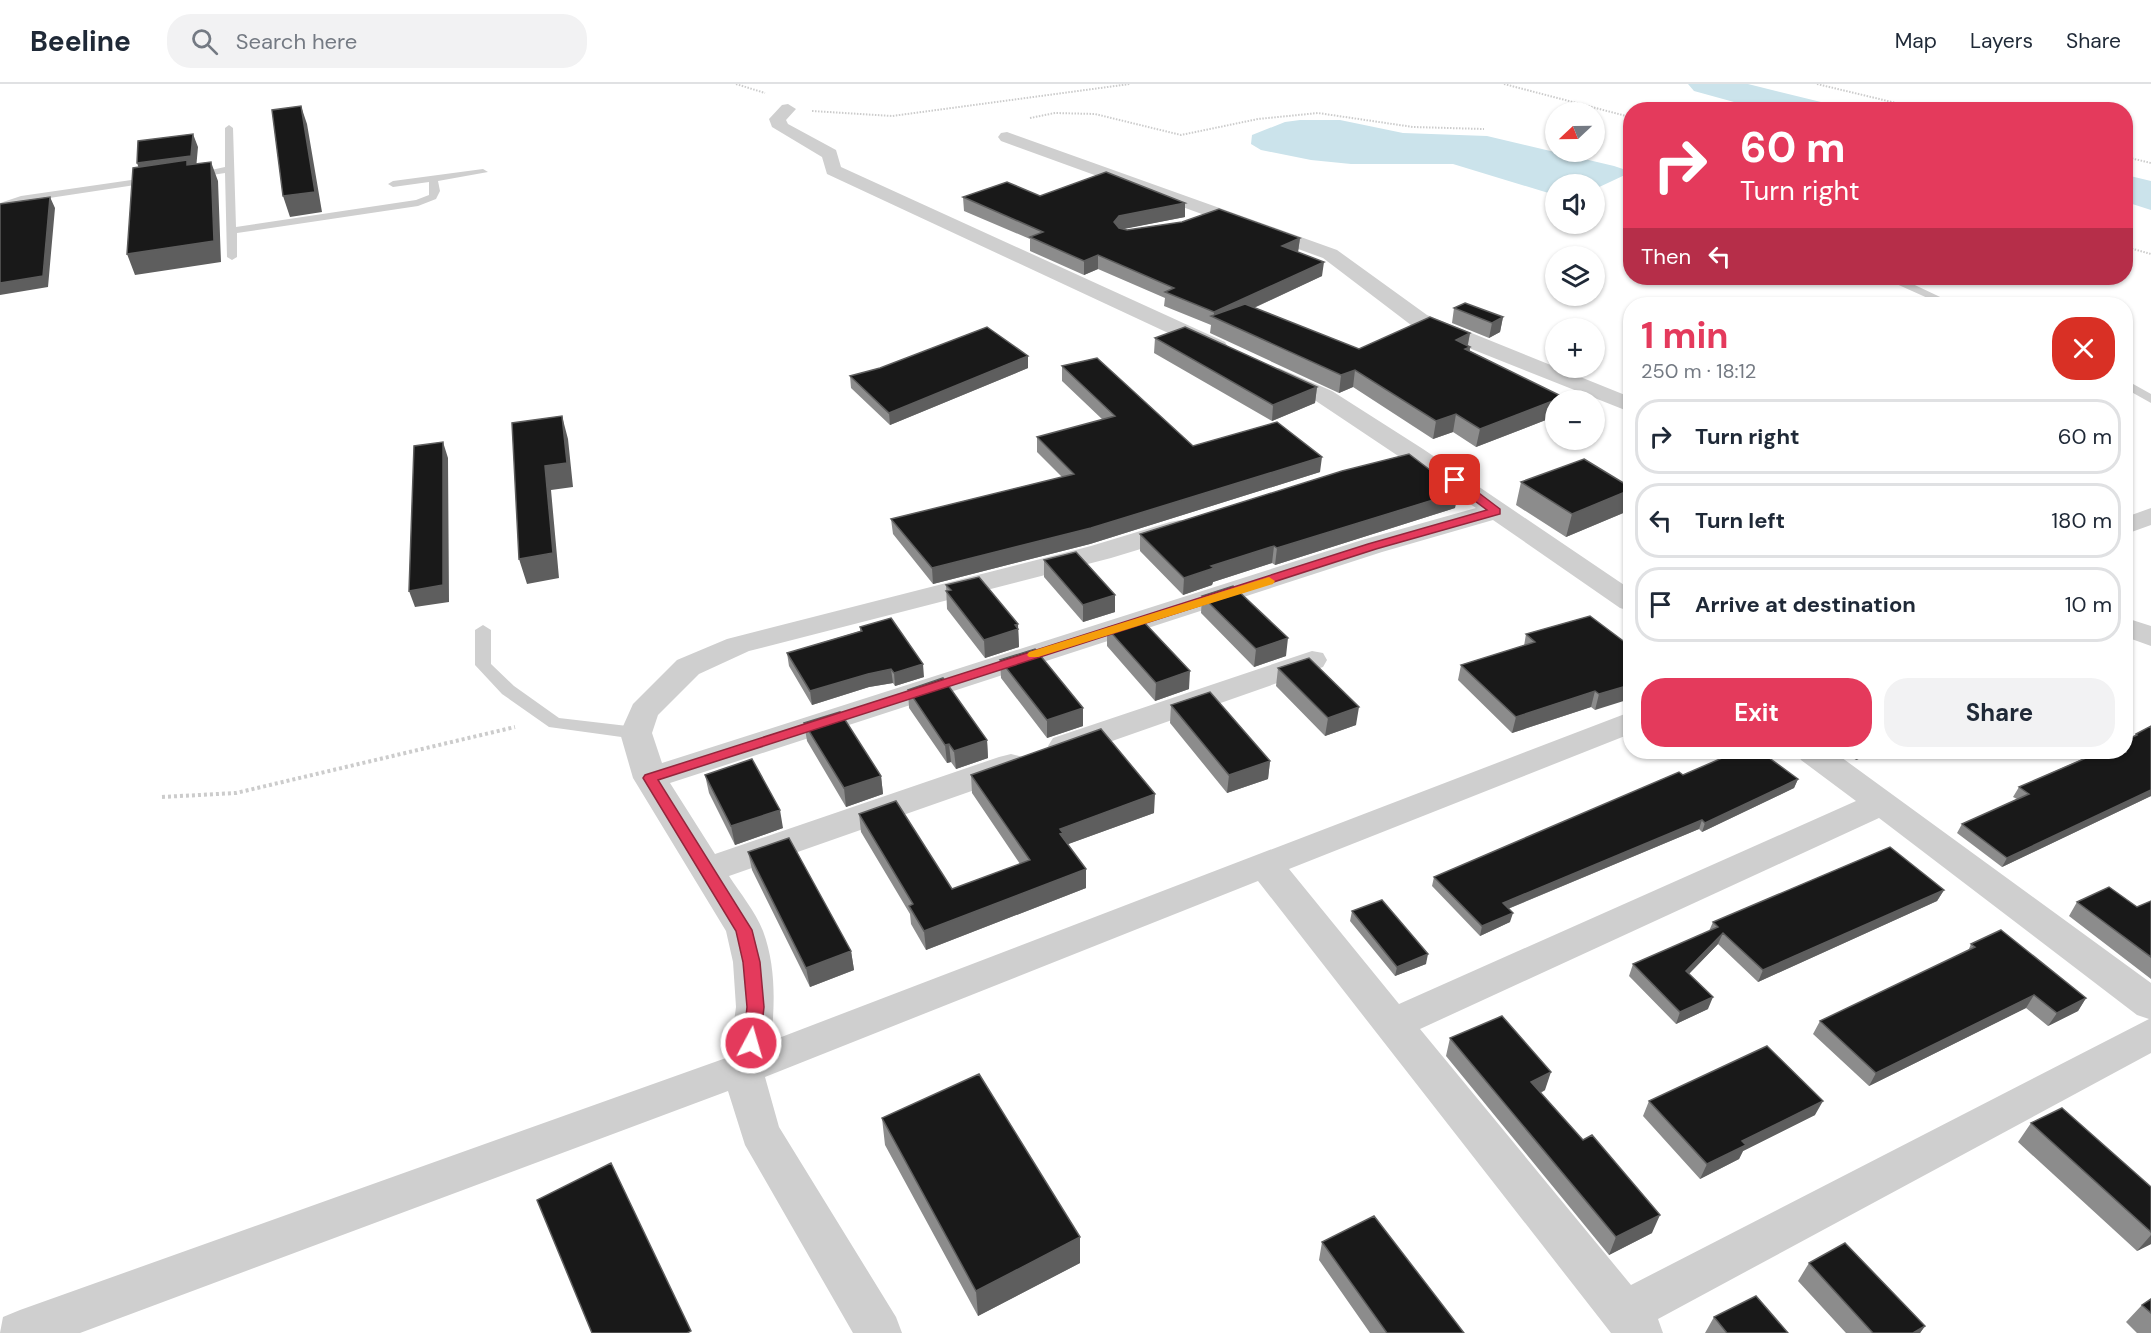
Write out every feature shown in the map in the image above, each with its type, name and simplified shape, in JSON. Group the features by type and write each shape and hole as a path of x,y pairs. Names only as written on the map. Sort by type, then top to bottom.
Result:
{"street":[{"path":"788,109 777,118 782,127 830,154 833,170 1324,396 1414,454 1623,597"},
{"path":"1007,137 1330,254 1348,264 1393,304 1419,320 1623,402"},
{"path":"1192,223 1218,213"},
{"path":"1381,465 1414,454"},
{"path":"650,778 1372,546 1496,511"},
{"path":"2133,523 2151,516"},
{"path":"879,1333 760,1132 742,1069 751,1043 755,1007 752,962 744,930 709,869 650,778 636,733 644,711 688,667 738,645 1101,552 1214,517"},
{"path":"2133,630 2151,637"},
{"path":"709,869 1312,660"},
{"path":"20,1333 742,1069 1623,725"},
{"path":"1821,759 2151,1004"},
{"path":"1392,1024 1881,803"},
{"path":"1266,866 1632,1323 2151,1034"}],"lane":[{"path":"229,128 232,257"},
{"path":"183,176 230,170"},
{"path":"393,184 483,172"},
{"path":"0,206 21,199 160,179"},
{"path":"231,231 418,203 433,197 435,191 433,179"},
{"path":"1907,285 1934,297"},
{"path":"2133,388 2151,399"},
{"path":"483,630 483,665 508,690 555,723 636,733"}],"path":[{"path":"788,109 852,116 892,116 1130,84"},
{"path":"1504,84 1623,115"},
{"path":"1817,84 1892,102"},
{"path":"1007,137 1000,130 1011,122 1055,113 1095,114 1181,135 1258,119 1318,113 1413,127 1484,129"},
{"path":"2133,159 2151,163"},
{"path":"2133,249 2151,254"},
{"path":"162,797 236,793 520,726 555,723"}],"water":[{"path":"1689,84 1731,84 1775,102 1737,102"},
{"path":"1340,120 1403,133 1487,136 1545,150 1545,162 1597,162 1623,169 1623,176 1605,184 1605,174 1545,174 1545,192 1453,164 1351,164 1311,160 1261,150 1251,144 1252,135 1285,122"},
{"path":"2133,189 2151,195 2151,210 2133,204"}],"building":[{"path":"301,106 315,192 283,196 272,110"},
{"path":"193,134 191,156 137,163 138,141"},
{"path":"187,160 187,165 211,162 214,241 127,254 133,168"},
{"path":"1106,172 1185,203 1119,216 1114,222 1119,228 1127,230 1182,222 1219,209 1300,238 1282,246 1324,262 1214,312 1165,292 1174,288 1098,255 1084,261 1030,237 1043,232 963,197 1007,182 1040,196"},
{"path":"50,197 43,276 0,283 0,204"},
{"path":"1465,303 1503,317 1492,323 1454,308"},
{"path":"1245,304 1359,349 1430,317 1470,333 1456,340 1470,347 1465,349 1549,390 1545,390 1545,404 1480,429 1456,414 1436,421 1355,370 1341,375 1211,316"},
{"path":"987,327 1028,356 889,413 850,376 880,368"},
{"path":"1185,327 1317,387 1273,405 1155,338"},
{"path":"1097,358 1193,446 1277,422 1322,457 1091,528 932,568 891,519 1074,474 1037,437 1115,416 1062,366"},
{"path":"562,416 567,463 545,466 553,553 519,559 512,423"},
{"path":"443,442 443,585 409,591 414,446"},
{"path":"1409,454 1459,492 1277,548 1274,546 1211,566 1214,568 1184,578 1140,534 1342,471"},
{"path":"1584,459 1623,483 1623,493 1572,514 1521,482"},
{"path":"1076,552 1115,595 1083,605 1044,560"},
{"path":"979,577 1018,624 1015,625 1018,629 984,640 946,591 951,590 946,585"},
{"path":"1233,586 1288,638 1256,649 1202,596"},
{"path":"1590,616 1623,641 1623,687 1599,694 1595,691 1516,717 1461,665 1535,642 1526,634"},
{"path":"891,618 923,664 894,673 891,669 868,674 810,691 787,653 862,631 860,627"},
{"path":"1140,618 1190,671 1156,683 1107,628"},
{"path":"1035,649 1083,708 1047,720 1000,660"},
{"path":"1309,658 1359,707 1328,718 1278,668"},
{"path":"943,678 987,740 954,751 949,744 945,745 908,690"},
{"path":"1210,692 1270,761 1229,775 1171,705"},
{"path":"840,712 881,776 844,788 804,723"},
{"path":"2151,726 2151,790 2007,858 1962,824 2029,794 2019,787 2084,759 2133,759 2133,737"},
{"path":"1101,729 1155,794 1060,829 1063,833 1060,834 1086,869 924,931 909,906 913,904 859,814 896,801 952,889 1030,860 971,775"},
{"path":"752,759 780,810 731,826 705,775"},
{"path":"1720,759 1771,759 1798,779 1705,823 1702,820 1503,903 1513,913 1482,926 1434,877 1679,772 1683,775"},
{"path":"789,838 851,951 806,968 748,852"},
{"path":"1890,847 1944,890 1763,970 1723,933 1686,971 1713,997 1680,1012 1633,964 1718,927 1713,922"},
{"path":"2109,887 2137,907 2151,901 2151,957 2077,902"},
{"path":"1382,900 1428,954 1397,967 1352,911"},
{"path":"2001,930 2086,998 2057,1013 2034,995 1876,1073 1820,1021 1975,947 1971,944"},
{"path":"1502,1016 1551,1072 1531,1082 1583,1140 1592,1135 1660,1215 1616,1237 1450,1038"},
{"path":"1767,1046 1823,1101 1742,1141 1746,1145 1707,1164 1649,1101"},
{"path":"979,1074 1080,1237 976,1291 882,1118"},
{"path":"2062,1108 2151,1187 2151,1232 2031,1123"},
{"path":"611,1163 691,1331 687,1333 592,1333 537,1200"},
{"path":"1374,1216 1464,1333 1387,1333 1322,1242"},
{"path":"1845,1243 1925,1326 1913,1333 1873,1333 1809,1263"},
{"path":"1756,1296 1788,1333 1727,1333 1714,1317"},
{"path":"2151,1299 2151,1313 2142,1305"}],"waterway":[{"path":"1706,84 1777,102"},
{"path":"2133,189 2151,193"}],"slow traffic":[{"path":"1034,655 1269,581"}],"route":[{"path":"751,1043 755,1007 752,962 744,930 709,869 650,778 1372,546 1496,511 1455,480"}]}
